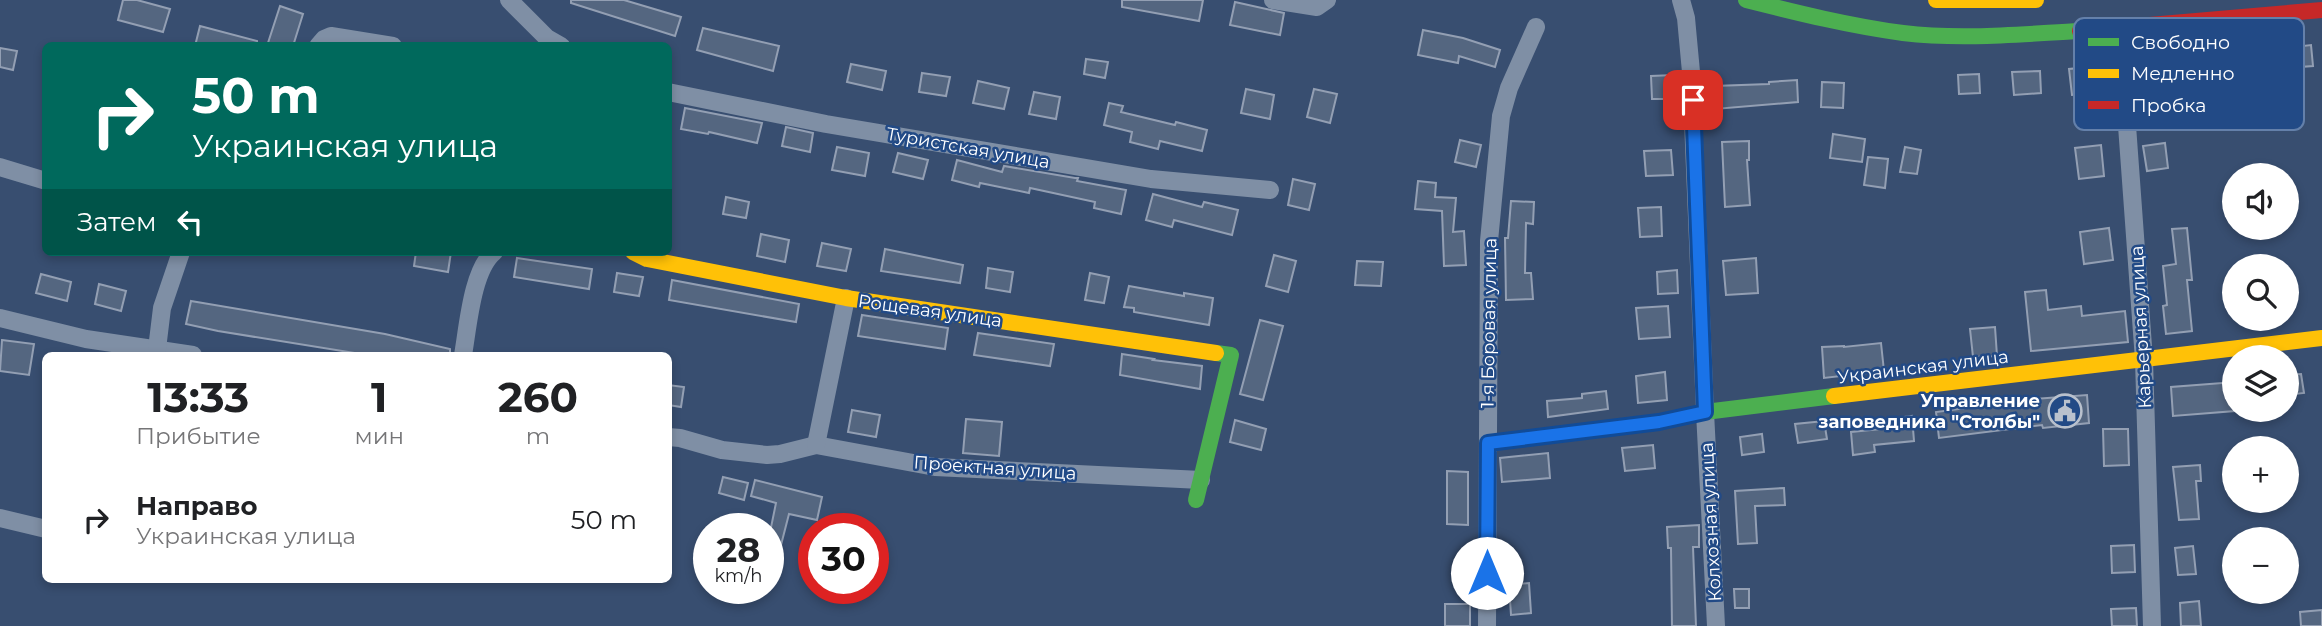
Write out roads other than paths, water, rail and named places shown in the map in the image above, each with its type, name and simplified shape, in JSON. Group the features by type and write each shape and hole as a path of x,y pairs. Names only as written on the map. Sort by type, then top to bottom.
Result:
{"main road":[{"path":"1746,0 1825,20 1905,33 1980,36 2074,31"},
{"path":"1936,0 2036,0"},
{"path":"2237,18 2322,10"},
{"name":"Рощевая улица","path":"641,256 846,298 1231,355 1201,480"},
{"name":"Украинская улица","path":"1488,443 1659,422 1705,412 2322,338"},
{"path":"1196,500 1201,480"}],"street":[{"path":"509,0 554,42"},
{"path":"1273,0 1322,4"},
{"name":"Колхозная улица","path":"1681,0 1686,18 1691,72 1716,626"},
{"name":"1-я Боровая улица","path":"1487,626 1489,241 1501,116 1509,88 1536,27"},
{"path":"322,42 337,36 371,42"},
{"name":"Туристская улица","path":"672,93 826,124 1151,179 1270,190"},
{"name":"Карьерная улица","path":"2127,130 2144,360 2152,626"},
{"path":"0,167 42,180"},
{"path":"157,349 162,308 180,256"},
{"path":"464,352 474,295 483,266 491,256"},
{"path":"816,445 846,298"},
{"path":"0,318 86,339 174,352"},
{"name":"Проектная улица","path":"672,437 722,450 767,456 816,445 935,467 1201,480"},
{"path":"0,518 42,528"}],"place":[{"name":"Управление заповедника \"Столбы\"","path":"2065,411"}]}
